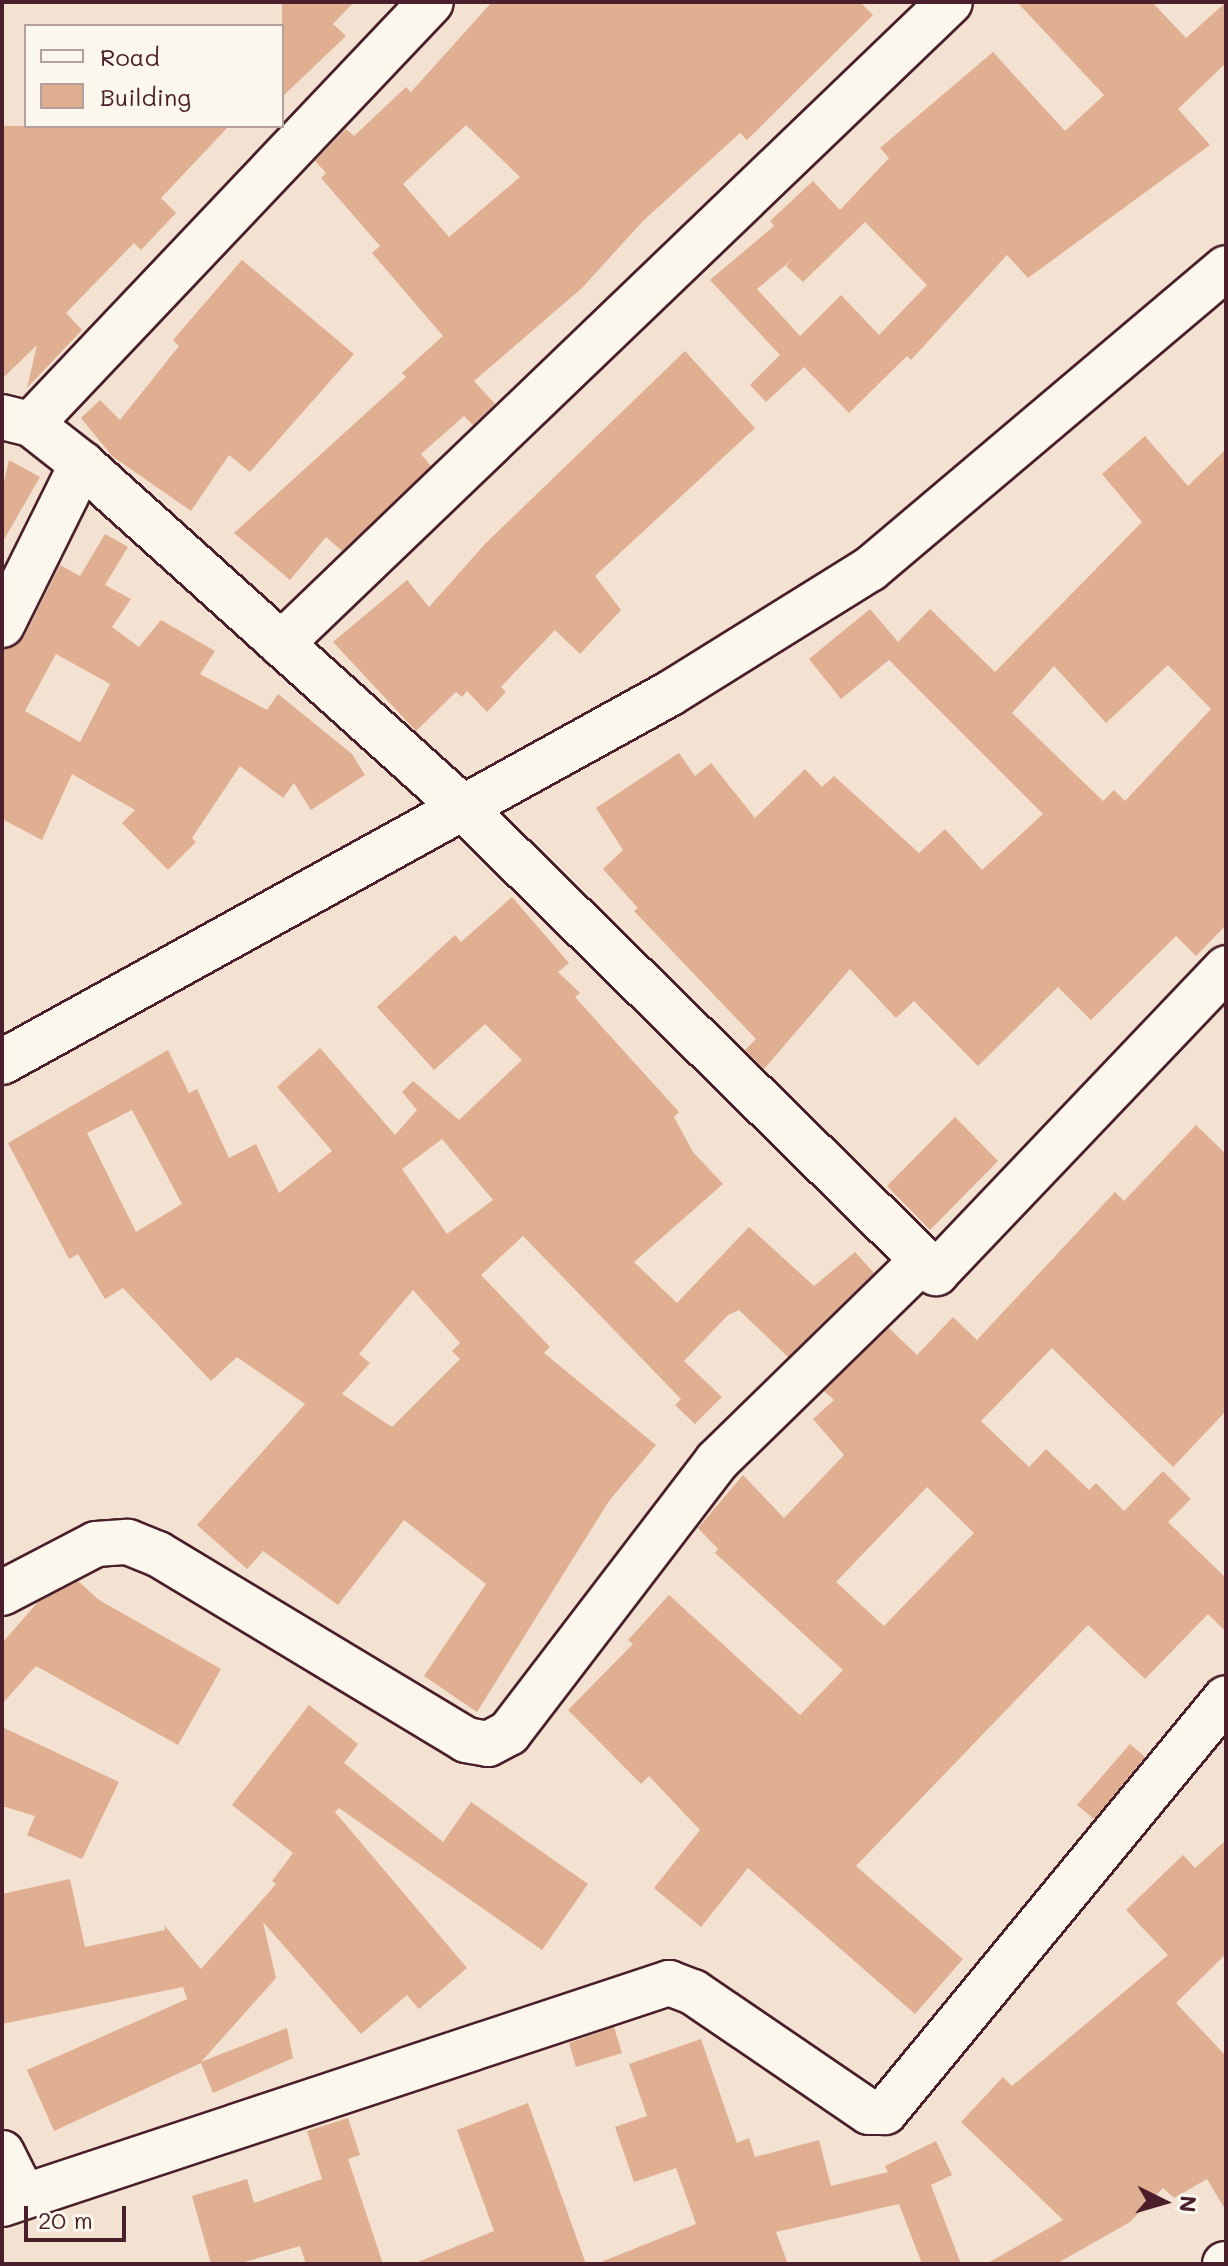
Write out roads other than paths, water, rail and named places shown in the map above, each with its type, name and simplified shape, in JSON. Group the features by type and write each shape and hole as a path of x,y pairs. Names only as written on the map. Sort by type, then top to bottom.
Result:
{"street":[{"path":"431,2 17,420 82,464 459,804 921,1262 936,1273 1226,968"},
{"path":"281,644 950,2"},
{"path":"2,1062 459,804 669,694 870,569 1226,268"},
{"path":"2,625 82,464"},
{"path":"2,1593 96,1544 128,1542 158,1554 466,1740 488,1744 509,1733 717,1461 921,1262"},
{"path":"2,2153 13,2200 669,1983 693,1992 869,2112 885,2112 1226,1698"}]}
